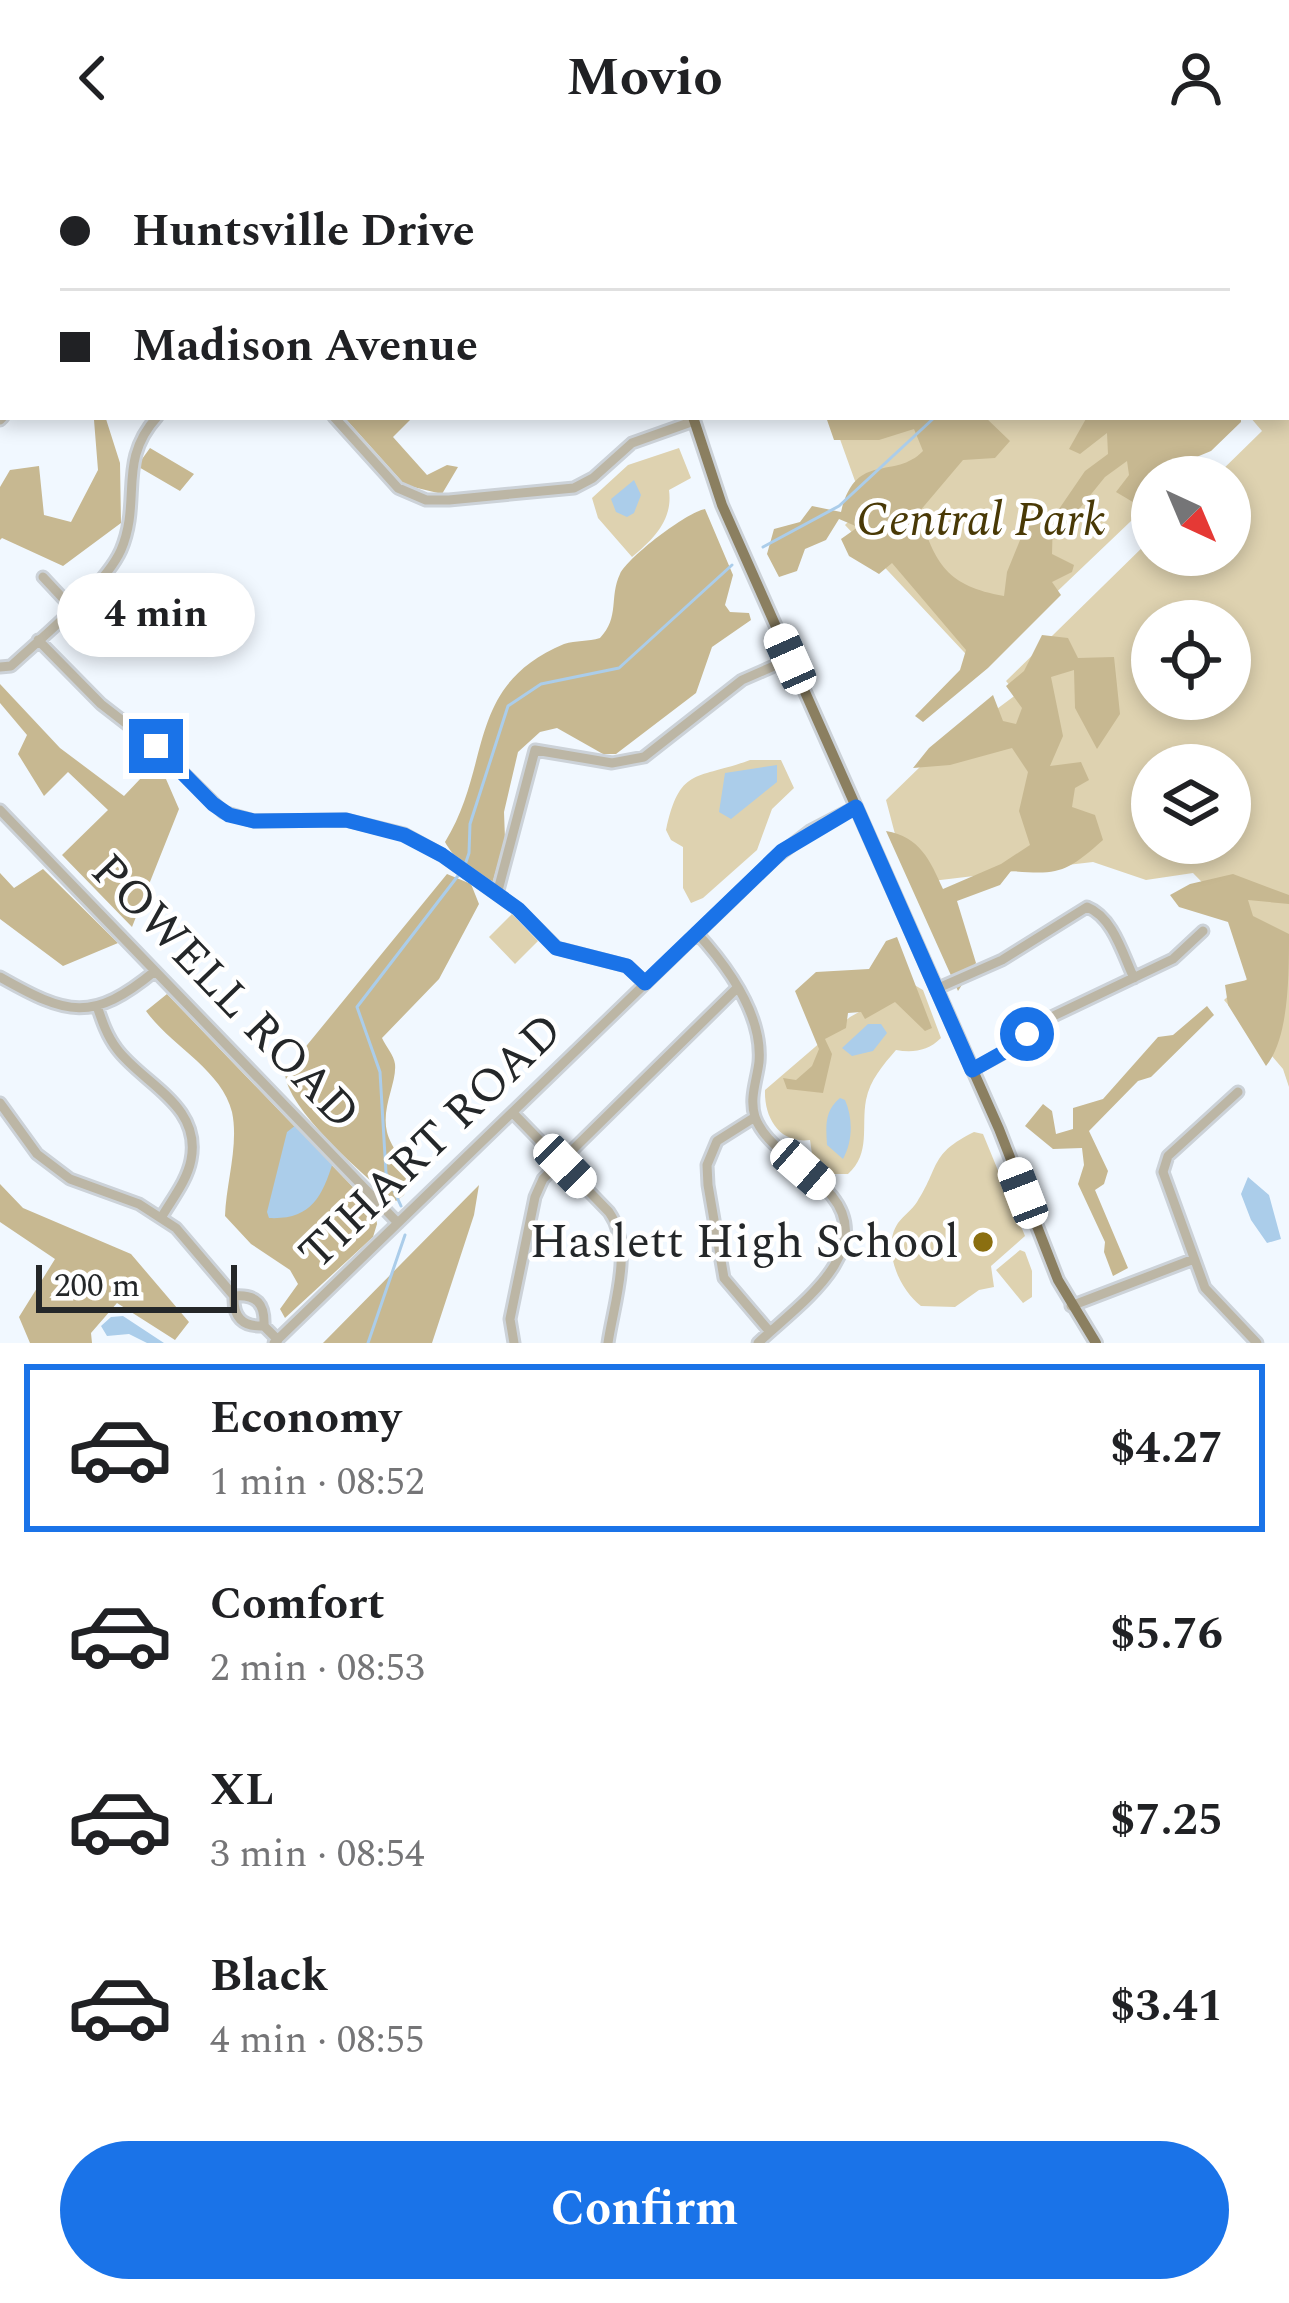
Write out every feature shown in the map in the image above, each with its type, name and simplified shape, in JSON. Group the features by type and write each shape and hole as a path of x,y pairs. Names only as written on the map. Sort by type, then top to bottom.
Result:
{"main road":[{"path":"694,420 722,505 1071,1306 1096,1343"}],"street":[{"path":"0,667 11,667 102,577 122,548 135,450 154,420"},
{"path":"337,420 398,488 426,500 449,500 574,488 593,478 638,439 691,420"},
{"path":"43,577 71,608"},
{"path":"38,640 101,704 159,749 223,812 247,821 346,820 426,845 518,909 556,948 627,966 645,983"},
{"path":"497,894 535,751 612,763 644,757 742,680 790,659"},
{"name":"TIHART ROAD","path":"276,1341 790,844 856,807"},
{"name":"POWELL ROAD","path":"0,810 398,1223"},
{"path":"936,989 1001,961 1088,907 1099,912 1109,927 1133,978"},
{"path":"972,1070 1050,1017 1173,959 1203,932"},
{"path":"697,933 725,963 759,1048 755,1117 767,1137 830,1193 842,1214 845,1236 829,1274 758,1343"},
{"path":"0,977 48,1004 73,1009 97,1006 129,993 155,971"},
{"path":"514,1343 510,1319 543,1178 737,988"},
{"path":"97,1006 117,1049 177,1103 189,1131 193,1154 187,1175 161,1218"},
{"path":"1238,1093 1164,1164 1163,1176 1211,1297 1257,1343"},
{"path":"0,1103 37,1154 70,1179 139,1204 161,1218 235,1295 238,1318 248,1326 264,1326"},
{"path":"513,1113 609,1212 620,1233 608,1343"},
{"path":"755,1117 717,1141 706,1165 724,1278 770,1332"},
{"path":"1071,1306 1194,1259"},
{"path":"235,1295 259,1301 264,1326 276,1341"}],"green space":[{"name":"Central Park","path":"833,420 1236,420 1198,456 1131,456 1131,521 978,667 845,525 864,506"},
{"name":"Central Park","path":"1253,420 1289,420 1289,1087 1283,1069 1224,1000 1273,955 1193,873 1146,880 1093,862 932,881 900,853 886,800 923,764 1017,694 1006,681 1131,559 1131,576 1251,576 1251,456 1236,456 1262,431"},
{"path":"679,448 691,478 669,490 661,527 632,557 598,518 592,498 628,465"},
{"path":"750,760 781,760 794,788 772,809 757,850 703,898 691,903 683,888 683,847 666,830 671,809 693,778"},
{"path":"512,914 538,941 515,964 489,937"},
{"path":"911,983 923,990 941,1038 920,1050 896,1050 886,1061 868,1093 860,1157 848,1174 834,1174 812,1154 810,1140 790,1138 776,1127 767,1110 765,1090 850,1017"},
{"path":"974,1132 983,1134 1025,1236 991,1266 994,1287 979,1290 955,1307 921,1306 895,1267 893,1233 917,1202 942,1155"},
{"path":"1020,1250 1032,1271 1032,1297 1023,1303 996,1270"}],"shaded area":[{"path":"94,420 106,420 120,463 121,523 63,566 0,540 0,487 10,470 39,466 44,515 71,522 98,470"},
{"path":"347,420 410,420 393,437 427,475 447,465 458,467 442,494 405,485"},
{"path":"827,420 988,420 1010,441 995,458 963,460 919,512 938,559 956,579 1004,596 1007,572 1029,518 1053,519 1052,554 1074,565 1072,572 1052,582 1061,595 988,668 923,722 915,716 960,670 966,650 892,563 879,574 849,556 841,539 858,527 839,519 826,540 805,549 797,571 779,577 767,554 774,529 800,522 812,506 841,512 848,493 866,473 912,460 923,451 914,429 879,440 834,440"},
{"path":"1085,420 1241,420 1211,451 1199,456 1131,456 1131,501 1116,492 1129,475 1127,461 1105,477 1067,524 1059,509 1085,471 1108,454 1107,433 1080,454 1069,449"},
{"path":"150,448 194,474 180,491 137,466"},
{"path":"705,509 733,575 725,605 730,612 749,613 751,620 712,647 696,693 616,754 603,754 557,728 540,732 518,752 504,812 505,839 493,881 480,876 445,842 460,813 495,705 532,661 564,644 600,638 610,622 625,566 672,526"},
{"path":"1042,635 1068,638 1078,658 1114,657 1120,714 1097,749 1075,708 1074,670 1051,677 1063,736 1050,766 1081,762 1089,780 1075,788 1072,807 1095,815 1103,840 1061,869 1011,871 1000,885 957,901 976,963 958,991 886,831 916,844 943,889 1001,864 1030,845 1019,811 1028,772 1012,748 950,765 913,768 929,748 993,695 1003,721 1016,724 1022,708 1006,686 1024,671"},
{"path":"0,684 60,748 124,796 141,778 166,779 179,809 132,927 62,855 108,810 68,772 44,796 18,754 27,735 0,703"},
{"path":"43,869 118,943 63,966 0,919 0,873 14,888"},
{"path":"447,874 471,884 479,904 439,979 382,1038 395,1064 387,1132 407,1178 406,1192 396,1201 312,1123 285,1072"},
{"path":"1233,874 1289,895 1289,904 1248,900 1253,916 1289,934 1283,1023 1266,1066 1228,1005 1225,985 1247,980 1228,922 1179,907 1170,895 1190,884"},
{"path":"897,937 932,1028 925,1031 895,1002 865,1019 861,1012 848,1013 846,1028 825,1039 832,1054 823,1093 787,1089 783,1078 796,1080 812,1066 819,1049 795,991 816,972 869,969 886,941"},
{"path":"167,994 375,1210 373,1237 285,1318 280,1309 298,1284 290,1270 251,1244 225,1216 234,1138 226,1097 207,1071 146,1011"},
{"path":"1207,1006 1214,1015 1089,1131 1108,1171 1104,1184 1095,1190 1128,1268 1113,1276 1105,1242 1078,1184 1084,1165 1082,1148 1053,1149 1025,1126 1043,1104 1052,1111 1056,1134 1073,1129 1073,1108 1103,1099 1158,1037 1173,1035"},
{"path":"0,1184 23,1208 131,1254 189,1322 175,1340 117,1303 91,1333 92,1343 30,1343 19,1317 55,1259 0,1222"},
{"path":"479,1185 474,1215 432,1343 323,1343"}],"water":[{"path":"634,480 641,495 634,513 627,517 616,512 611,499"},
{"path":"777,765 777,782 731,819 719,812 725,773"},
{"path":"868,1024 881,1024 887,1033 873,1051 852,1056 842,1048"},
{"path":"840,1098 845,1100 851,1122 843,1159 827,1145 826,1126"},
{"path":"296,1125 333,1162 319,1196 304,1211 269,1218 287,1132"},
{"path":"1248,1177 1269,1195 1281,1239 1267,1243 1251,1220 1241,1194"},
{"path":"123,1316 164,1343 147,1343 129,1334 107,1336 101,1326 111,1317"}],"waterway":[{"path":"763,547 839,506 932,420"},
{"path":"401,1206 386,1173 380,1072 357,1007 464,868 470,824 508,706 541,684 619,668 732,565"},
{"path":"368,1343 405,1235"}],"place":[{"name":"Haslett High School","path":"983,1242"}],"route":[{"path":"156,746 229,815 287,823 346,820 404,835 442,855 518,909 556,948 627,966 645,983 782,851 856,807 972,1070 1027,1034"}]}
